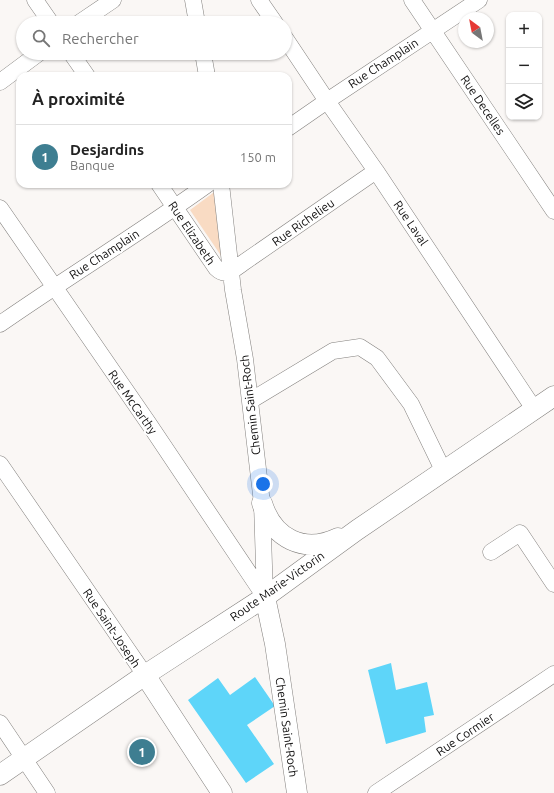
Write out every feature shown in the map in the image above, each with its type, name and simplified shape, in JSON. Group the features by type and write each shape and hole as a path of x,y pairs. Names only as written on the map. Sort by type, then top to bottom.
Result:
{"main road":[{"name":"Route Marie-Victorin","path":"0,775 265,596 443,470 554,396"},
{"path":"262,503 268,521 284,536 294,542 306,545 331,542 357,530"},
{"name":"Chemin Saint-Roch","path":"265,596 275,644 297,793"},
{"name":"Rue Saint-Joseph","path":"145,676 222,793"}],"street":[{"path":"35,0 46,16"},
{"path":"89,16 113,0"},
{"path":"193,0 196,16"},
{"path":"259,0 270,16"},
{"name":"Rue Decelles","path":"412,0 554,210"},
{"name":"Rue Champlain","path":"292,125 479,0"},
{"name":"Rue Laval","path":"292,48 376,171 534,409"},
{"path":"0,82 30,60"},
{"path":"76,60 83,72"},
{"path":"204,60 206,72"},
{"name":"Rue Richelieu","path":"230,272 376,171"},
{"name":"Rue Elizabeth","path":"162,188 216,268 220,272 230,272"},
{"name":"Rue Champlain","path":"0,324 202,188"},
{"name":"Chemin Saint-Roch","path":"221,188 230,272 245,359 262,503 265,596"},
{"name":"Rue McCarthy","path":"0,208 149,424 265,596"},
{"path":"250,401 333,351 360,347 377,358 411,404 443,470"},
{"name":"Rue Saint-Joseph","path":"0,464 145,676"},
{"path":"491,552 520,533 554,584"},
{"name":"Rue Cormier","path":"376,793 554,674"},
{"path":"0,723 47,793"}],"shaded area":[{"path":"217,190 224,260 190,210"}],"building":[{"path":"391,663 396,690 427,682 434,715 424,717 426,732 386,744 368,670"},
{"path":"255,677 275,706 247,725 274,764 246,783 188,700 218,678 230,695"}],"place":[{"name":"Desjardins","path":"142,752"}]}
